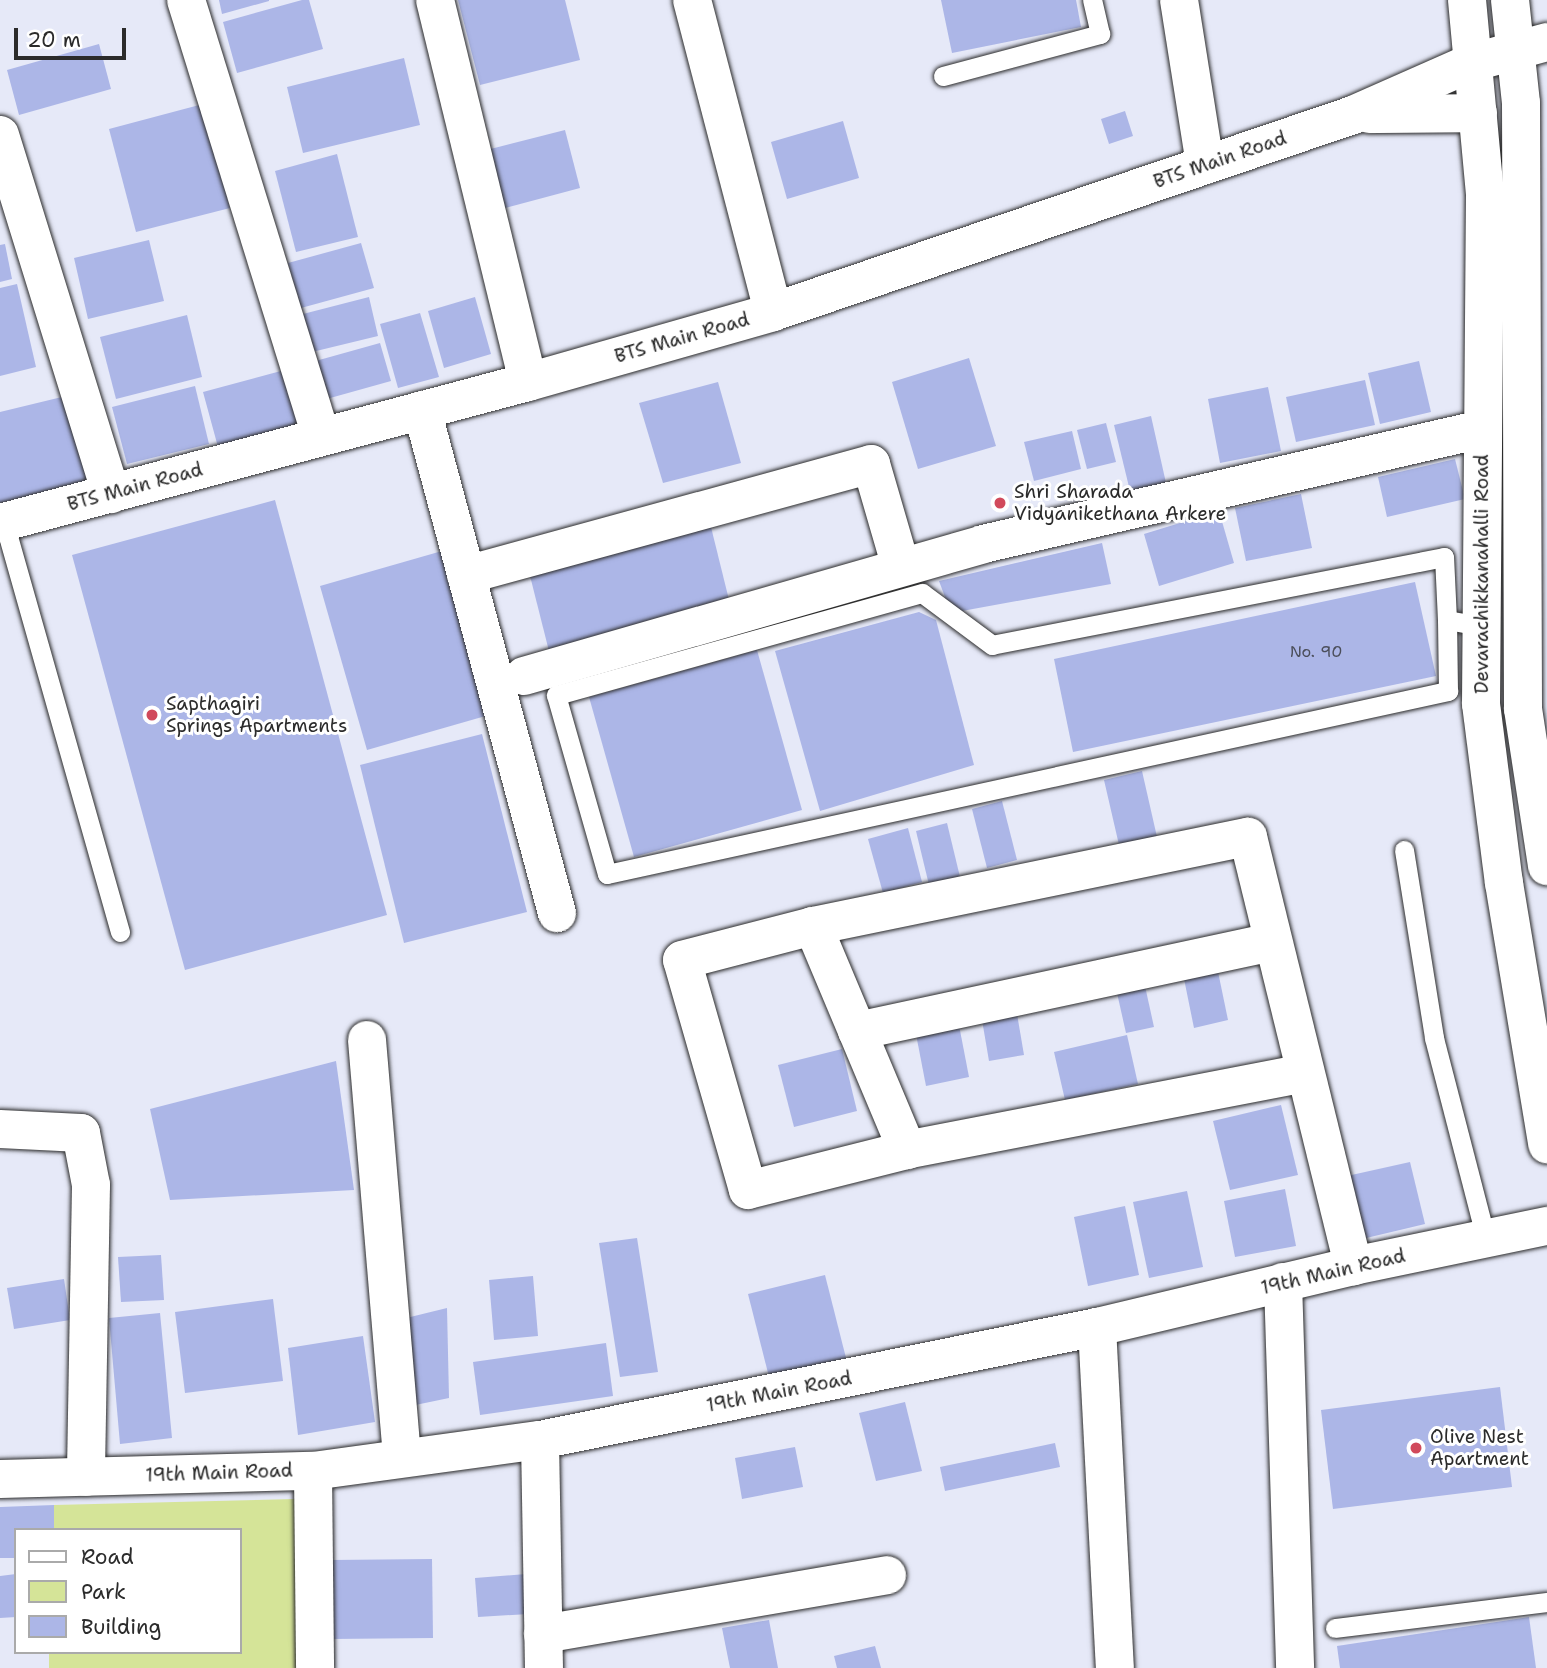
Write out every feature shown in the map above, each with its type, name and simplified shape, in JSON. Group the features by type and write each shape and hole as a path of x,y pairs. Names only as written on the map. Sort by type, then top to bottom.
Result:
{"street":[{"path":"186,0 321,437"},
{"path":"435,0 528,382"},
{"path":"692,0 773,312"},
{"path":"1179,0 1205,165"},
{"name":"Devarachikkanahalli Road","path":"1467,0 1485,194 1482,429 1485,541 1464,623 1481,704 1504,883 1547,1144"},
{"name":"Devarachikkanahalli Road","path":"1510,0 1531,47 1534,100 1523,709 1547,866"},
{"name":"BTS Main Road","path":"2,523 528,382 773,312 1353,115 1474,62 1531,47"},
{"name":"BTS Main Road","path":"1353,115 1478,113 1534,100"},
{"path":"0,135 111,494"},
{"path":"422,410 557,913"},
{"path":"524,676 983,544 1482,429"},
{"path":"466,575 871,464 901,567"},
{"path":"1305,1073 907,1150 748,1190 682,960 813,926 1248,837 1353,1266"},
{"path":"813,926 907,1150"},
{"path":"857,1031 1273,942"},
{"path":"367,1040 402,1458"},
{"path":"0,1129 80,1133 91,1185 91,1336 86,1477"},
{"name":"19th Main Road","path":"0,1479 313,1471 540,1440 1097,1327 1353,1266 1547,1226"},
{"path":"1283,1283 1295,1668"},
{"path":"1097,1327 1115,1668"},
{"path":"540,1440 544,1651 887,1575"},
{"path":"313,1471 315,1668"}],"lane":[{"path":"943,76 1100,33 1092,0"},
{"path":"2,523 120,932"},
{"path":"1444,557 1464,623 1448,691 607,874 556,695 922,593 992,645 1444,557"},
{"path":"1404,850 1434,1038 1486,1239"},
{"path":"1335,1628 1547,1602"}],"green space":[{"path":"295,1499 297,1668 49,1668 49,1654 242,1654 242,1528 53,1528 54,1505"}],"building":[{"path":"219,0 269,0 269,1 222,14"},
{"path":"309,0 323,49 237,73 223,22"},
{"path":"458,0 565,0 580,60 480,85"},
{"path":"941,0 1076,0 1081,27 952,53"},
{"path":"99,44 111,89 19,115 7,70"},
{"path":"404,58 420,125 303,153 287,87"},
{"path":"203,104 230,208 136,232 109,129"},
{"path":"1125,111 1133,136 1109,144 1101,119"},
{"path":"843,121 859,178 787,199 771,142"},
{"path":"565,130 580,188 490,212 475,153"},
{"path":"337,154 358,237 296,252 275,171"},
{"path":"149,240 164,301 88,319 74,258"},
{"path":"361,243 374,288 301,308 288,263"},
{"path":"5,244 12,279 0,282 0,245"},
{"path":"17,284 36,367 0,376 0,288"},
{"path":"369,297 378,336 312,352 303,314"},
{"path":"475,297 491,354 444,368 428,311"},
{"path":"420,313 439,377 398,388 380,324"},
{"path":"187,315 202,377 116,399 100,337"},
{"path":"380,343 391,381 323,400 312,362"},
{"path":"969,358 996,446 918,469 892,382"},
{"path":"1419,361 1431,412 1380,424 1368,373"},
{"path":"292,368 307,423 218,447 203,392"},
{"path":"1365,380 1375,425 1296,442 1286,397"},
{"path":"718,382 741,463 663,483 639,403"},
{"path":"195,386 209,444 127,464 112,407"},
{"path":"1268,387 1281,451 1220,463 1208,399"},
{"path":"66,396 87,482 0,503 0,412"},
{"path":"1151,416 1166,483 1130,491 1114,425"},
{"path":"1106,423 1116,462 1087,469 1077,430"},
{"path":"1072,431 1081,469 1034,481 1024,442"},
{"path":"1455,459 1465,499 1387,517 1378,477"},
{"path":"1301,494 1312,548 1246,561 1235,508"},
{"name":"Sapthagiri Springs Apartments","path":"275,500 387,915 185,970 72,555"},
{"path":"1219,511 1234,563 1159,586 1144,534"},
{"path":"710,523 731,608 552,663 528,568"},
{"path":"1102,543 1111,584 951,613 939,581"},
{"path":"442,551 489,715 367,750 320,586"},
{"path":"1415,582 1436,676 1073,752 1054,659"},
{"path":"919,612 936,620 974,765 820,811 775,651"},
{"path":"757,650 802,810 634,857 589,697"},
{"path":"482,734 527,912 404,943 360,765"},
{"path":"1142,771 1157,837 1119,845 1104,780"},
{"path":"1002,801 1017,860 987,868 972,809"},
{"path":"947,823 960,877 929,885 916,831"},
{"path":"908,828 922,882 883,893 868,839"},
{"path":"1216,962 1228,1020 1194,1028 1182,969"},
{"path":"1143,977 1154,1027 1126,1033 1115,984"},
{"path":"1016,1008 1024,1055 989,1061 981,1014"},
{"path":"958,1020 969,1077 926,1086 915,1029"},
{"path":"1127,1035 1138,1084 1065,1100 1054,1052"},
{"path":"842,1049 857,1111 794,1127 778,1065"},
{"path":"336,1061 354,1190 170,1200 150,1109"},
{"path":"1281,1105 1298,1175 1230,1190 1213,1121"},
{"path":"1410,1162 1425,1224 1362,1239 1347,1176"},
{"path":"1285,1189 1296,1246 1235,1257 1224,1201"},
{"path":"1187,1191 1203,1267 1149,1278 1133,1202"},
{"path":"1125,1206 1139,1275 1088,1286 1074,1217"},
{"path":"637,1238 658,1372 620,1377 599,1243"},
{"path":"161,1255 164,1300 121,1302 118,1257"},
{"path":"825,1275 846,1358 769,1377 748,1294"},
{"path":"533,1276 538,1336 494,1340 489,1280"},
{"path":"64,1279 70,1320 14,1329 7,1288"},
{"path":"273,1299 283,1381 185,1393 175,1312"},
{"path":"447,1308 449,1398 401,1408 394,1321"},
{"path":"160,1313 172,1438 120,1444 109,1318"},
{"path":"363,1336 375,1422 298,1435 288,1348"},
{"path":"606,1343 613,1396 480,1415 473,1362"},
{"name":"Olive Nest Apartment","path":"1500,1387 1512,1487 1333,1509 1321,1410"},
{"path":"905,1402 922,1471 876,1481 859,1413"},
{"path":"1055,1443 1060,1467 945,1491 940,1467"},
{"path":"795,1447 803,1487 742,1499 735,1458"},
{"path":"54,1505 54,1528 14,1528 14,1558 0,1558 0,1507"},
{"path":"432,1559 433,1638 331,1639 331,1560"},
{"path":"14,1574 14,1617 0,1618 0,1576"},
{"path":"526,1574 529,1614 478,1617 475,1578"},
{"path":"1529,1617 1536,1668 1340,1668 1337,1646"},
{"path":"769,1620 778,1668 730,1668 722,1628"},
{"path":"875,1646 881,1668 837,1668 834,1656"}],"place":[{"name":"Shri Sharada Vidyanikethana Arkere","path":"1000,503"},
{"name":"Sapthagiri Springs Apartments","path":"152,715"},
{"name":"Olive Nest Apartment","path":"1416,1448"}]}
